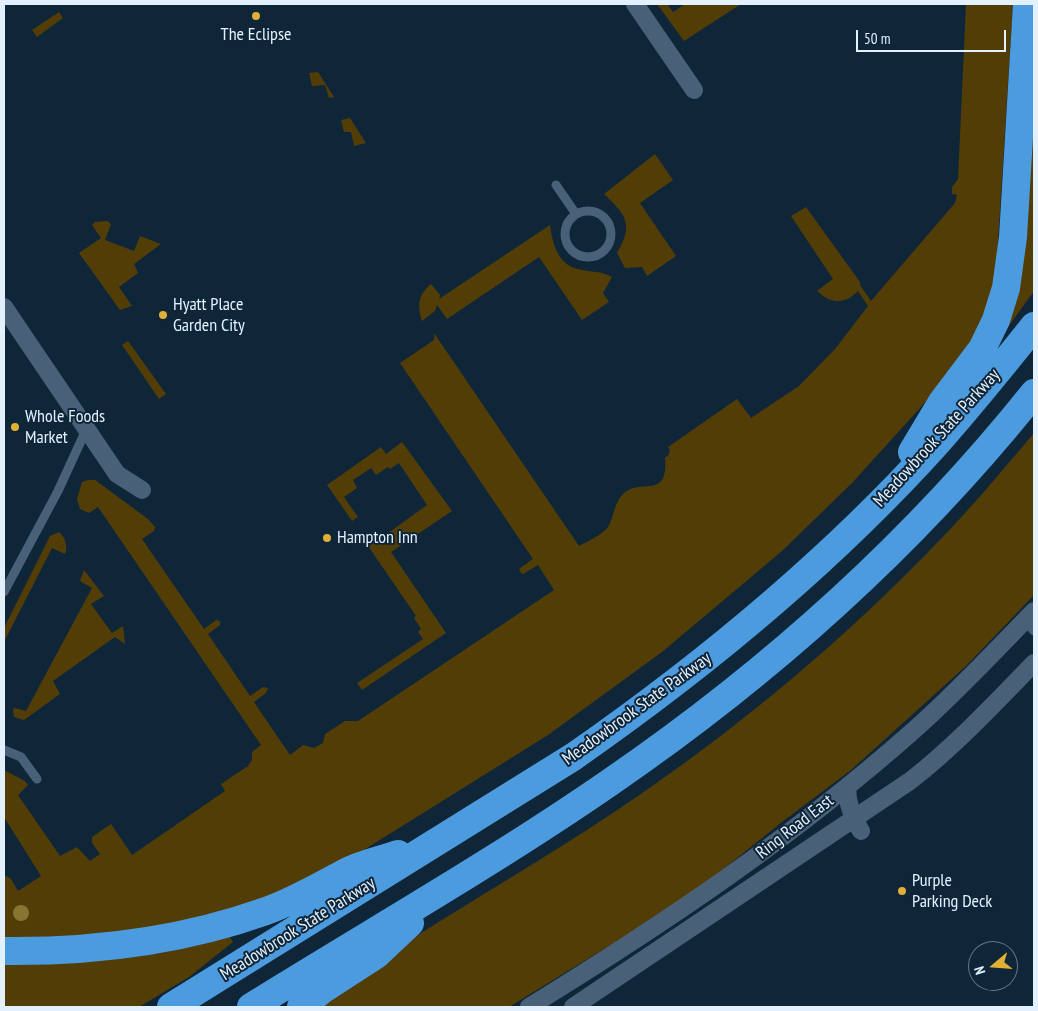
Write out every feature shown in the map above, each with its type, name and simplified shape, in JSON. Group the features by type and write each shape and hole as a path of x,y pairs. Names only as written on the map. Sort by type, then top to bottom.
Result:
{"highway":[{"path":"884,498 942,402 982,349 1002,304 1009,272 1013,237 1027,4"},
{"name":"Meadowbrook State Parkway","path":"171,1007 573,757 693,669 779,598 884,498 967,408 1034,326"},
{"path":"251,1007 610,783 700,718 758,672 868,573 970,469 1034,393"},
{"path":"4,951 107,947 212,928 280,906 310,893 346,872 450,835"},
{"path":"301,1007 322,990 376,955 455,881"}],"street":[{"path":"635,4 694,90"},
{"path":"4,307 116,474 142,490"},
{"name":"Ring Road East","path":"529,1007 708,892 847,787 938,708 1031,621"},
{"name":"Ring Road East","path":"573,1007 858,825 931,765 1034,663"},
{"path":"847,787 847,797 858,825"}],"lane":[{"path":"556,185 576,214"},
{"path":"590,211 597,212 608,222 612,236 610,243 601,255 585,258 571,250 565,235 570,220 576,214 590,211"},
{"path":"4,592 58,491 86,430"},
{"path":"4,750 20,758 37,779"}],"shaded area":[{"path":"657,4 667,4 673,12 685,4 741,4 684,41"},
{"path":"966,4 1013,4 996,272 991,307 979,337 940,386 852,483 782,551 662,652 548,735 327,873 283,896 160,930 4,942 4,875 11,879 18,891 41,876 4,817 4,770 25,781 28,785 18,795 60,856 77,847 90,861 100,854 92,843 92,837 111,824 132,855 225,791 221,784 248,766 252,760 252,752 261,745 98,507 89,513 80,509 77,499 82,482 95,480 148,519 155,527 154,531 142,539 204,629 216,620 220,621 220,625 208,634 250,696 263,687 268,688 266,693 254,702 290,755 303,745 314,748 323,743 325,734 345,721 358,721 554,590 538,565 523,574 521,573 519,569 533,559 400,363 434,340 434,333 579,546 597,536 608,527 616,504 623,494 630,489 658,484 663,479 665,457 668,456 670,450 668,447 737,399 751,418 799,386 835,349 868,306 858,291 848,299 838,301 827,298 817,291 833,279 791,216 806,207 860,282 860,285 871,301 955,203 957,195 952,194 952,187 958,179"},
{"path":"1034,4 1034,291 1008,327 1001,321"},
{"path":"59,12 63,18 37,37 32,30"},
{"path":"318,72 334,97 329,98 325,85 312,86 309,73"},
{"path":"350,118 366,143 354,146 351,132 344,132 341,120"},
{"path":"655,154 673,180 640,203 676,256 647,276 642,267 625,268 617,253 625,235 625,220 618,208 604,194"},
{"path":"107,221 111,224 105,240 134,251 140,236 161,244 134,264 138,273 119,287 132,306 120,310 79,253 101,238 92,225 95,222"},
{"path":"550,225 554,245 565,263 571,267 599,272 612,277 603,293 609,302 582,320 539,257 447,319 437,305 435,311 422,321 419,310 421,296 431,284 440,295 439,299"},
{"path":"128,341 166,394 159,399 122,345"},
{"path":"1034,433 1034,595 967,665 851,770 711,879 643,925 509,1007 311,1007 394,950 648,789 760,705 831,645 899,581 984,492"},
{"path":"402,442 452,511 391,552 446,633 362,690 357,683 423,639 418,632 421,629 414,618 416,616 366,543 380,532 384,536 427,505 399,463 390,469 388,467 376,475 371,468 353,480 357,488 344,497 358,517 352,521 327,485 381,447 386,454"},
{"path":"59,532 65,542 65,554 52,548 4,642 4,628 50,536"},
{"path":"84,570 104,596 91,604 112,633 123,626 125,644 115,637 53,681 60,694 24,720 14,717 13,709 15,708 26,711 92,588 80,581"},
{"path":"228,934 233,942 189,977 139,1007 4,1007 4,962"}],"place":[{"name":"The Eclipse","path":"256,16"},
{"name":"Hyatt Place Garden City","path":"163,315"},
{"name":"Whole Foods Market","path":"15,427"},
{"name":"Hampton Inn","path":"327,538"},
{"name":"Purple Parking Deck","path":"902,891"}]}
